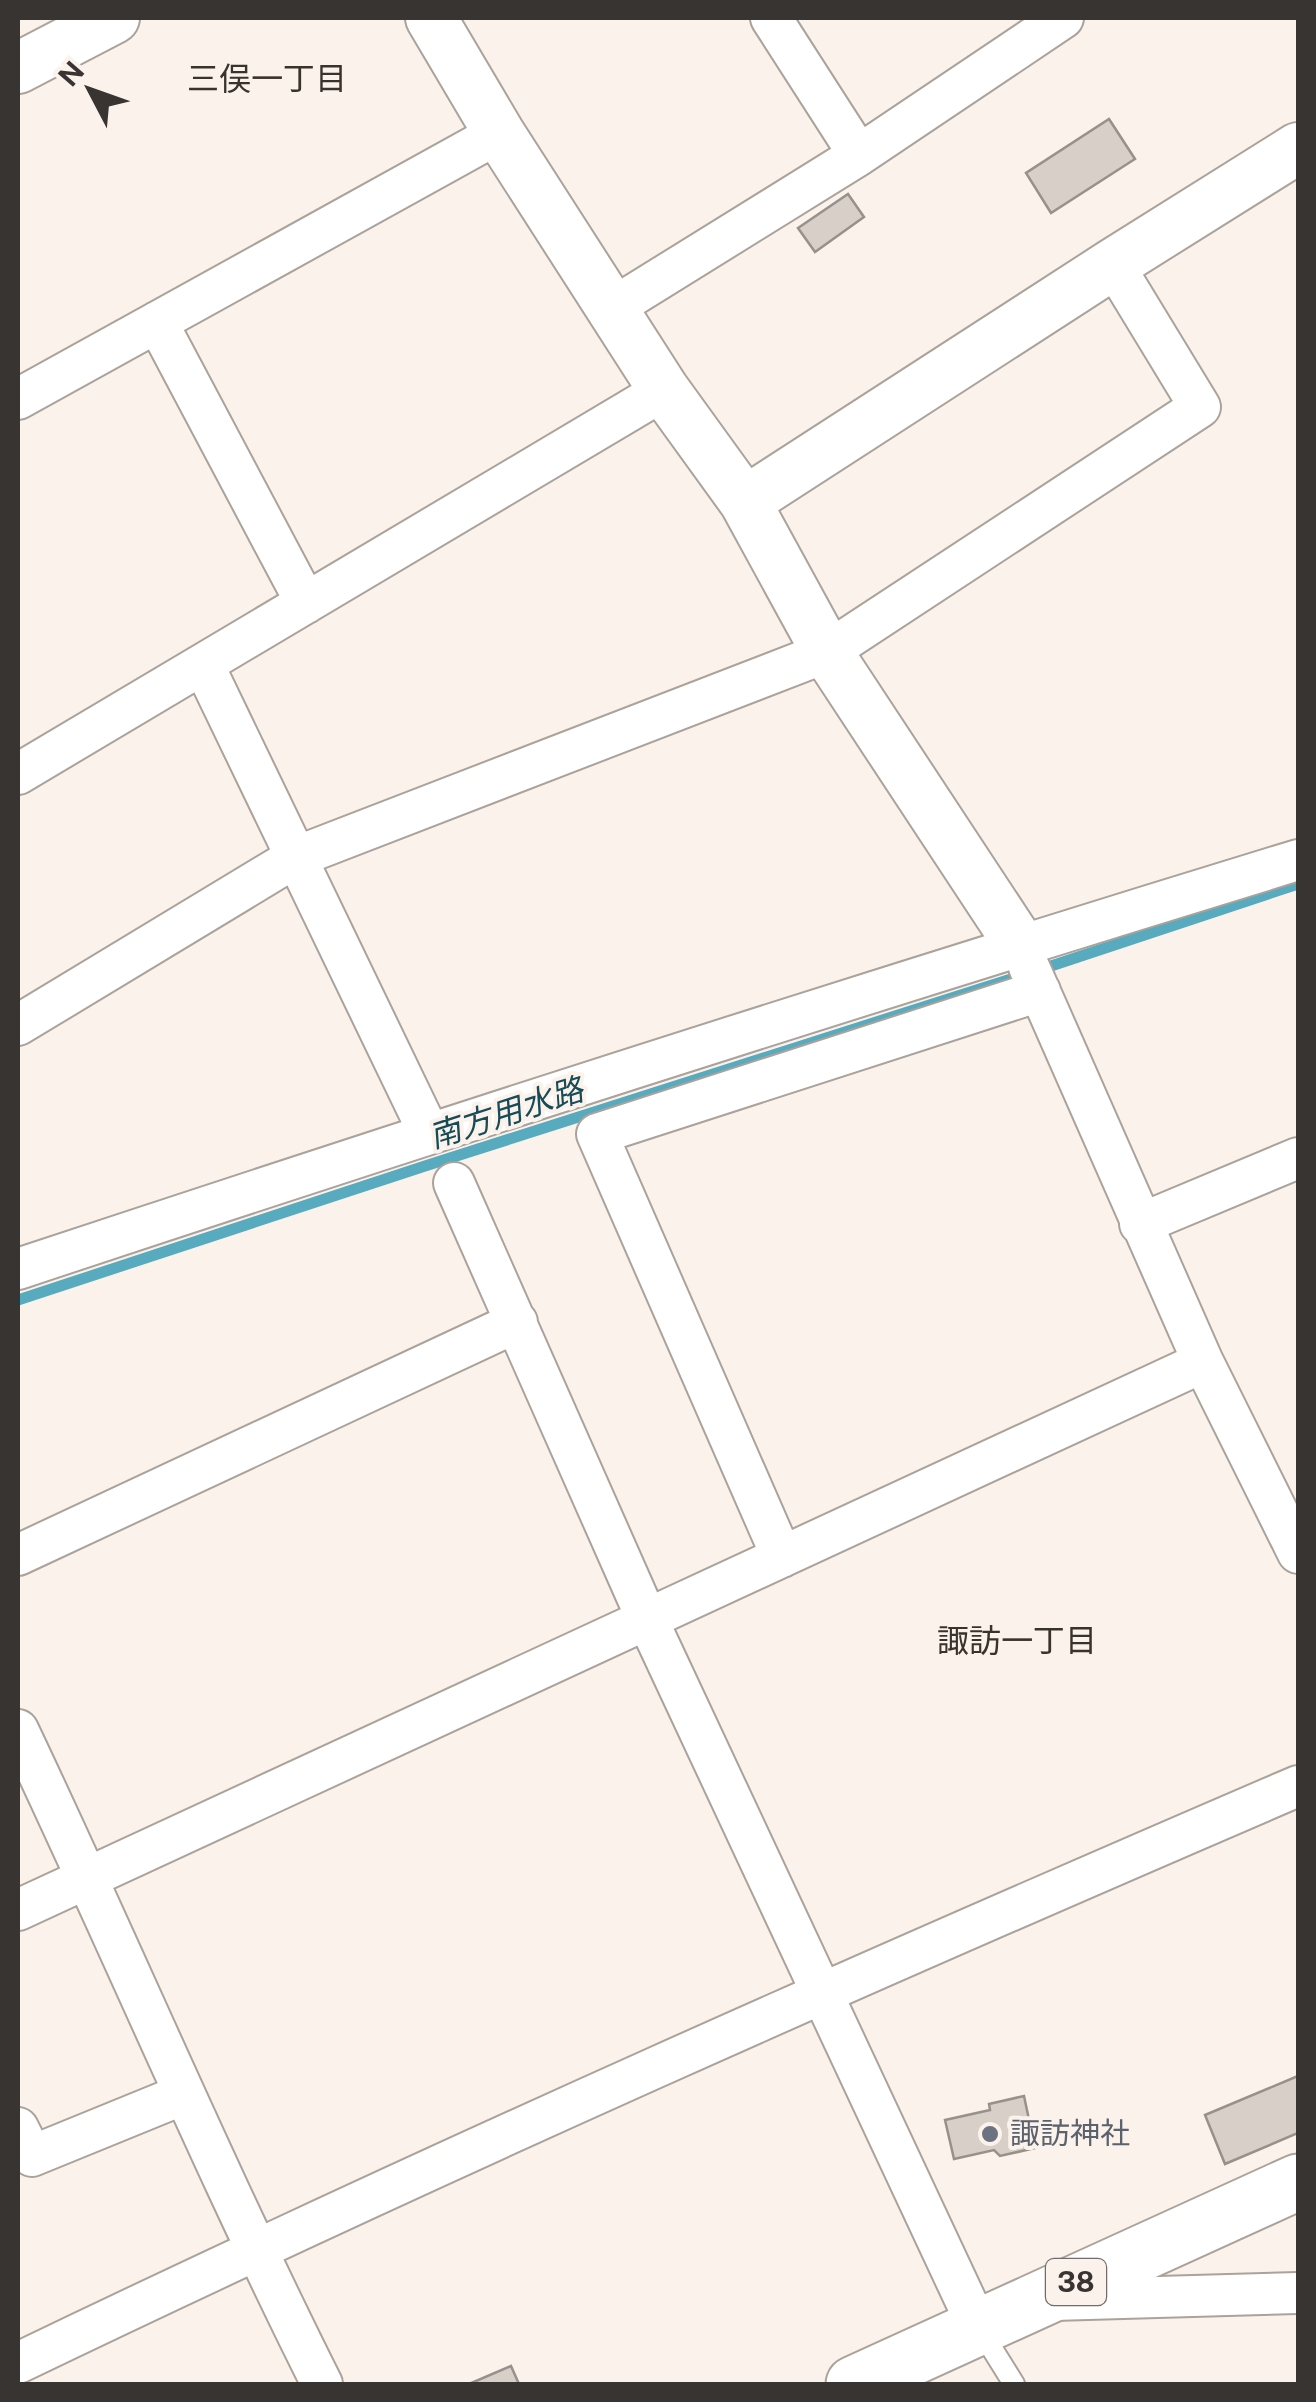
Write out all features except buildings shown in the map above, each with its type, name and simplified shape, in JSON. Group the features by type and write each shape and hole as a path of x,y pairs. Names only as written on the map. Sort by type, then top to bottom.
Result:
{"main road":[{"name":"38","path":"854,2384 1298,2182"}],"street":[{"path":"18,68 114,18"},
{"path":"431,18 499,133 664,390 745,502 827,652 1020,945 1203,1362 1293,1527"},
{"path":"771,18 859,156"},
{"path":"614,307 859,156 1064,18"},
{"path":"18,399 499,133"},
{"path":"745,502 1298,148"},
{"path":"18,1024 296,857 827,652 1200,407 1113,264"},
{"path":"157,322 306,602"},
{"path":"18,774 664,390"},
{"path":"203,664 429,1133"},
{"path":"18,1270 429,1133 1298,860"},
{"path":"782,1557 597,1134 1040,991"},
{"path":"1140,1224 1298,1158"},
{"path":"454,1183 648,1619 978,2326"},
{"path":"18,1554 517,1322"},
{"path":"18,1910 1203,1362"},
{"path":"18,1730 254,2250 322,2384"},
{"path":"18,2364 254,2250 822,1991 1298,1786"},
{"path":"18,2128 32,2156 184,2094"},
{"path":"1051,2293 1051,2300 1298,2293"}],"lane":[{"path":"978,2326 1014,2384"}],"waterway":[{"name":"南方用水路","path":"1048,967 1298,884"},
{"name":"南方用水路","path":"18,1300 1011,979"}],"place":[{"name":"諏訪神社","path":"990,2134"}],"district":[{"name":"三俣一丁目","path":"267,79"},
{"name":"諏訪一丁目","path":"1017,1641"}]}
